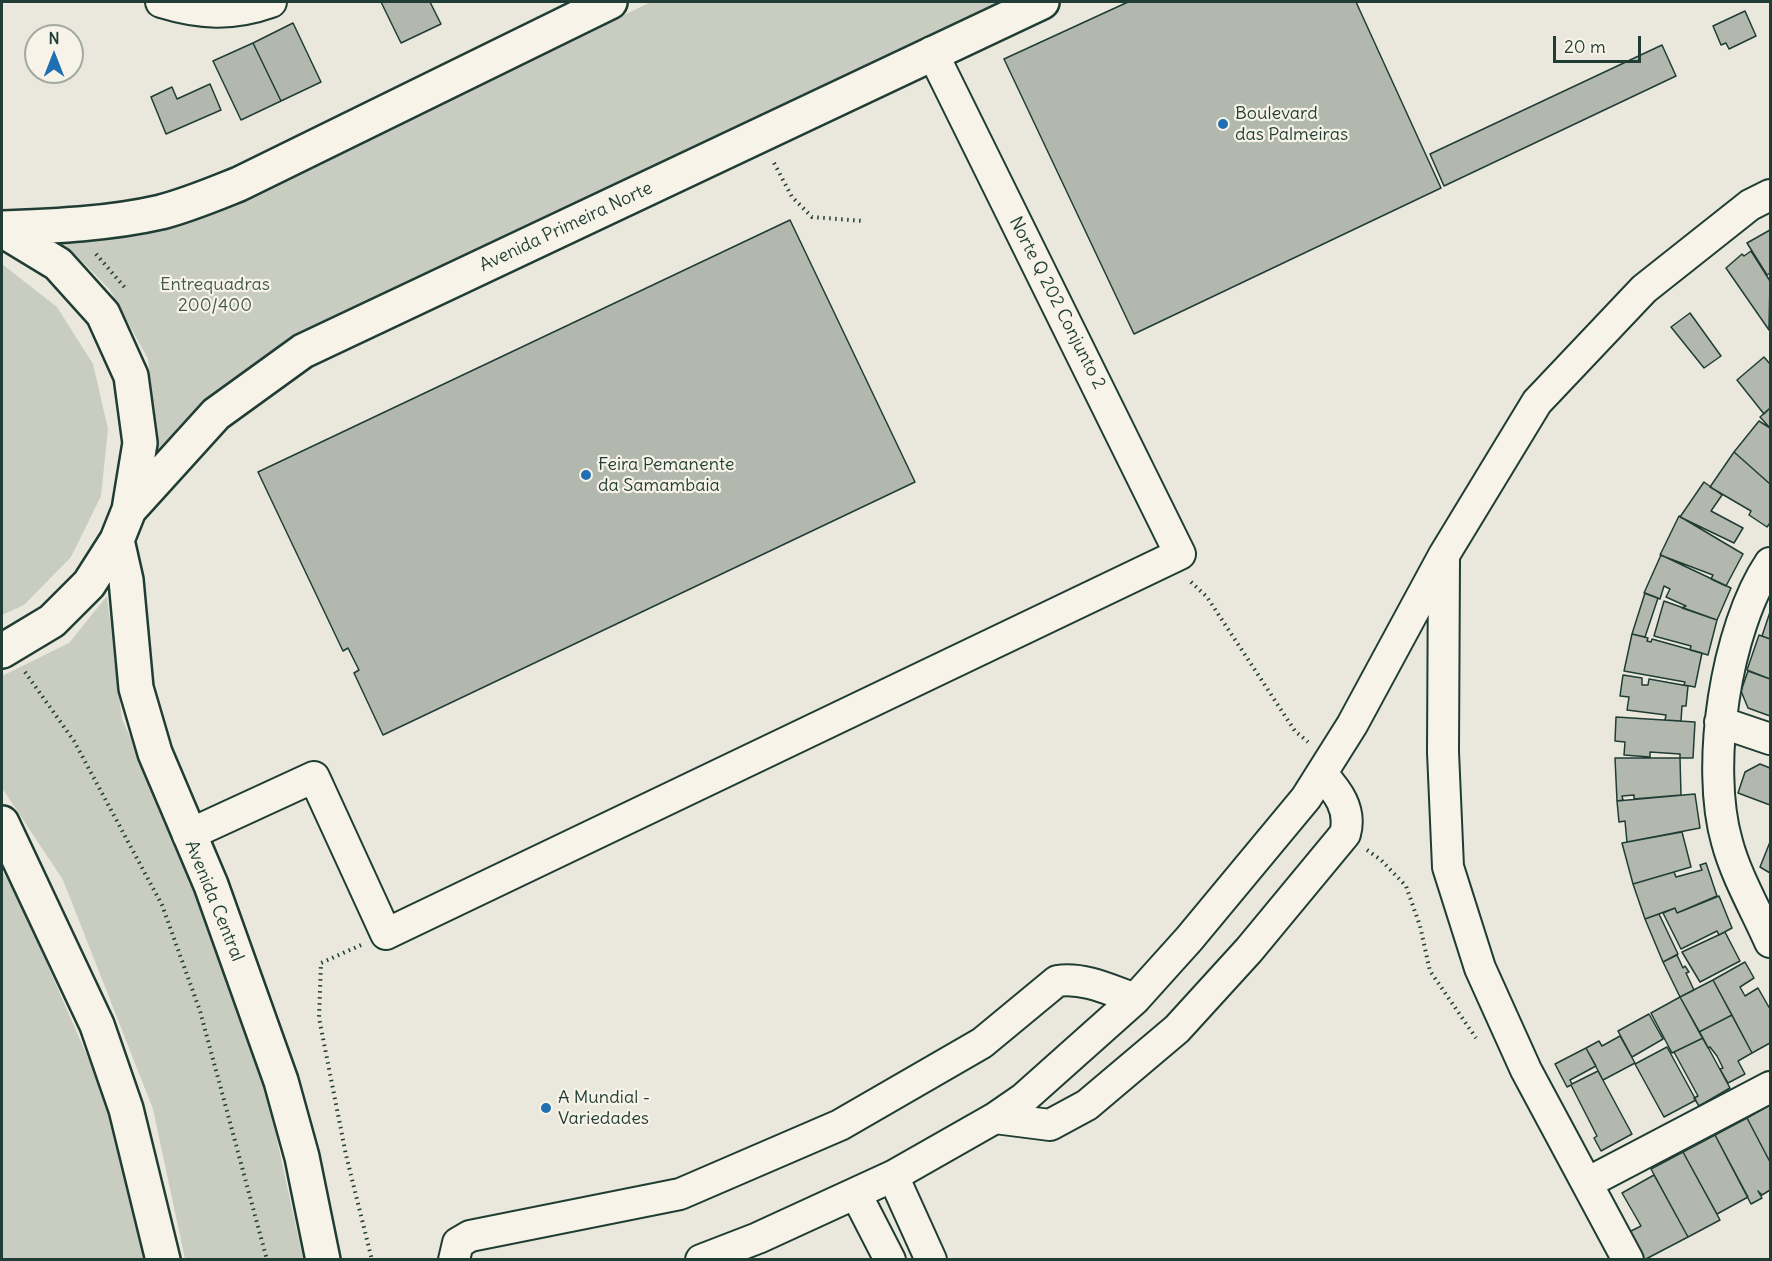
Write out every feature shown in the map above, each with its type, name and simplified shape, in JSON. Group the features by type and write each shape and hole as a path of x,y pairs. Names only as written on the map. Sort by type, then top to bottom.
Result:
{"main road":[{"path":"2,229 87,224 161,212 201,199 239,184 610,2"},
{"name":"Avenida Primeira Norte","path":"129,510 216,414 303,351 1042,2"},
{"path":"2,229 58,264 103,314 131,376 140,443 129,510 117,540 89,584 52,621 5,649"},
{"name":"Avenida Central","path":"117,540 126,580 136,688 154,753 211,885 281,1081 302,1157 323,1260"},
{"path":"2,823 97,1024 126,1108 164,1260"}],"street":[{"path":"161,2 201,13 249,9 271,2"},
{"name":"Norte Q 202 Conjunto 2","path":"932,52 1184,566"},
{"path":"701,1260 753,1249 893,1176 995,1118 1023,1098 1135,999 1306,798 1353,725 1444,555 1537,402 1644,289 1732,219 1770,195"},
{"path":"1444,555 1443,752 1448,867 1480,968 1526,1070 1628,1260"},
{"path":"1770,563 1757,582 1739,628 1720,722 1718,770 1726,840 1770,942"},
{"path":"188,835 314,777 386,934 610,824 1184,566"},
{"path":"1720,722 1770,739"},
{"path":"995,1118 1050,1125 1087,1105 1177,1029 1249,950 1345,834 1348,823 1345,807 1326,767"},
{"path":"454,1260 458,1243 470,1236 680,1194 840,1125 982,1043 1057,981 1071,979 1090,983 1135,999"},
{"path":"1587,1183 1770,1087"},
{"path":"893,1176 931,1260"},
{"path":"856,1194 890,1260"}],"path":[{"path":"769,154 792,197 812,217 863,221"},
{"path":"94,251 123,283 128,294"},
{"path":"1184,566 1295,731 1326,767"},
{"path":"5,649 74,741 162,905 200,1011 267,1260"},
{"path":"1345,834 1382,860 1406,886 1420,926 1430,970 1468,1023 1479,1044"},
{"path":"372,1260 346,1155 320,1018 321,963 386,934"}],"green space":[{"name":"Entrequadras 200/400","path":"651,2 1012,2 297,341 160,464 148,359 110,290 71,250 55,239 242,199"},
{"path":"2,264 57,307 93,364 108,429 101,496 71,557 24,605 2,615"},
{"path":"107,596 122,719 245,993 303,1259 185,1259 153,1109 63,880 2,788 2,676 69,643"},
{"path":"2,871 21,904 112,1113 143,1259 2,1259"}],"building":[{"path":"381,2 430,2 441,24 401,43"},
{"name":"Boulevard das Palmeiras","path":"1128,2 1356,2 1441,188 1134,334 1004,59"},
{"path":"1745,11 1756,36 1729,49 1726,43 1721,45 1713,26"},
{"path":"293,23 321,82 281,101 253,43"},
{"path":"253,43 281,101 241,120 213,61"},
{"path":"1662,45 1676,76 1444,186 1430,154"},
{"path":"210,84 221,110 166,134 151,97 172,87 177,99"},
{"name":"Feira Pemanente da Samambaia","path":"790,220 915,482 383,735 354,673 359,670 348,648 343,651 258,472"},
{"path":"1770,230 1770,273 1767,275 1747,243"},
{"path":"1751,251 1770,281 1769,330 1726,268 1742,254 1744,256"},
{"path":"1690,313 1721,356 1704,368 1671,327"},
{"path":"1764,357 1770,364 1770,408 1764,414 1737,380"},
{"path":"1770,408 1770,428 1760,417"},
{"path":"1759,421 1770,428 1770,484 1734,452"},
{"path":"1734,452 1770,484 1770,523 1767,527 1749,515 1751,511 1710,487"},
{"path":"1704,482 1722,495 1711,511 1743,528 1734,543 1680,517"},
{"path":"1679,516 1743,554 1726,586 1711,579 1713,575 1660,555"},
{"path":"1661,555 1731,588 1717,620 1682,608 1686,606 1666,597 1670,589 1664,586 1660,599 1644,593"},
{"path":"1645,593 1658,598 1645,637 1632,634"},
{"path":"1664,601 1717,620 1708,655 1690,650 1691,646 1654,636"},
{"path":"1770,612 1770,639 1762,636"},
{"path":"1632,634 1648,638 1647,641 1651,642 1652,639 1702,653 1695,687 1684,685 1685,682 1624,671"},
{"path":"1759,635 1770,639 1770,679 1747,670"},
{"path":"1748,671 1770,679 1770,716 1748,708 1741,691"},
{"path":"1623,675 1642,678 1642,685 1648,685 1649,679 1688,686 1686,706 1682,706 1681,721 1665,720 1666,715 1627,710 1629,697 1620,696"},
{"path":"1616,717 1695,722 1693,758 1680,758 1680,754 1650,752 1650,757 1624,755 1625,742 1615,741"},
{"path":"1615,758 1680,758 1681,795 1634,799 1634,795 1622,796 1623,800 1617,801"},
{"path":"1760,764 1770,768 1770,805 1738,793 1745,772"},
{"path":"1695,794 1700,828 1627,842 1625,821 1619,822 1617,801"},
{"path":"1682,832 1691,867 1633,884 1622,843"},
{"path":"1770,842 1770,873 1760,867"},
{"path":"1706,863 1717,896 1677,913 1675,908 1645,919 1633,884 1674,872 1676,877 1702,870 1700,865"},
{"path":"1719,896 1732,928 1719,935 1717,931 1681,949 1663,913 1675,908 1677,913"},
{"path":"1659,914 1678,954 1663,962 1645,919"},
{"path":"1725,932 1740,961 1700,982 1682,952"},
{"path":"1677,955 1683,968 1685,966 1689,972 1686,973 1694,990 1680,997 1663,962"},
{"path":"1745,962 1754,978 1740,987 1745,996 1758,988 1770,1009 1770,1043 1752,1053 1713,980"},
{"path":"1713,980 1732,1015 1699,1032 1680,997"},
{"path":"1680,997 1703,1038 1672,1053 1651,1013"},
{"path":"1649,1014 1663,1039 1632,1057 1618,1031"},
{"path":"1732,1015 1752,1053 1738,1061 1745,1074 1728,1083 1720,1069 1723,1068 1717,1056 1710,1047 1708,1048 1699,1032"},
{"path":"1620,1036 1635,1063 1603,1080 1586,1048 1599,1041 1602,1046"},
{"path":"1703,1038 1730,1088 1699,1106 1694,1098 1698,1096 1674,1052"},
{"path":"1667,1047 1696,1100 1664,1117 1635,1064"},
{"path":"1586,1048 1596,1066 1570,1080 1572,1084 1598,1071 1632,1134 1601,1151 1594,1138 1597,1136 1571,1085 1567,1087 1555,1064"},
{"path":"1770,1105 1770,1162 1747,1118"},
{"path":"1747,1118 1770,1162 1770,1190 1762,1195 1758,1191 1762,1198 1751,1204 1715,1135"},
{"path":"1715,1135 1748,1197 1717,1214 1683,1152"},
{"path":"1683,1152 1720,1220 1688,1237 1651,1169"},
{"path":"1654,1175 1688,1237 1644,1260 1629,1232 1641,1226 1622,1193"}],"place":[{"name":"Boulevard das Palmeiras","path":"1223,124"},
{"name":"Feira Pemanente da Samambaia","path":"586,475"},
{"name":"A Mundial - Variedades","path":"546,1108"}]}
